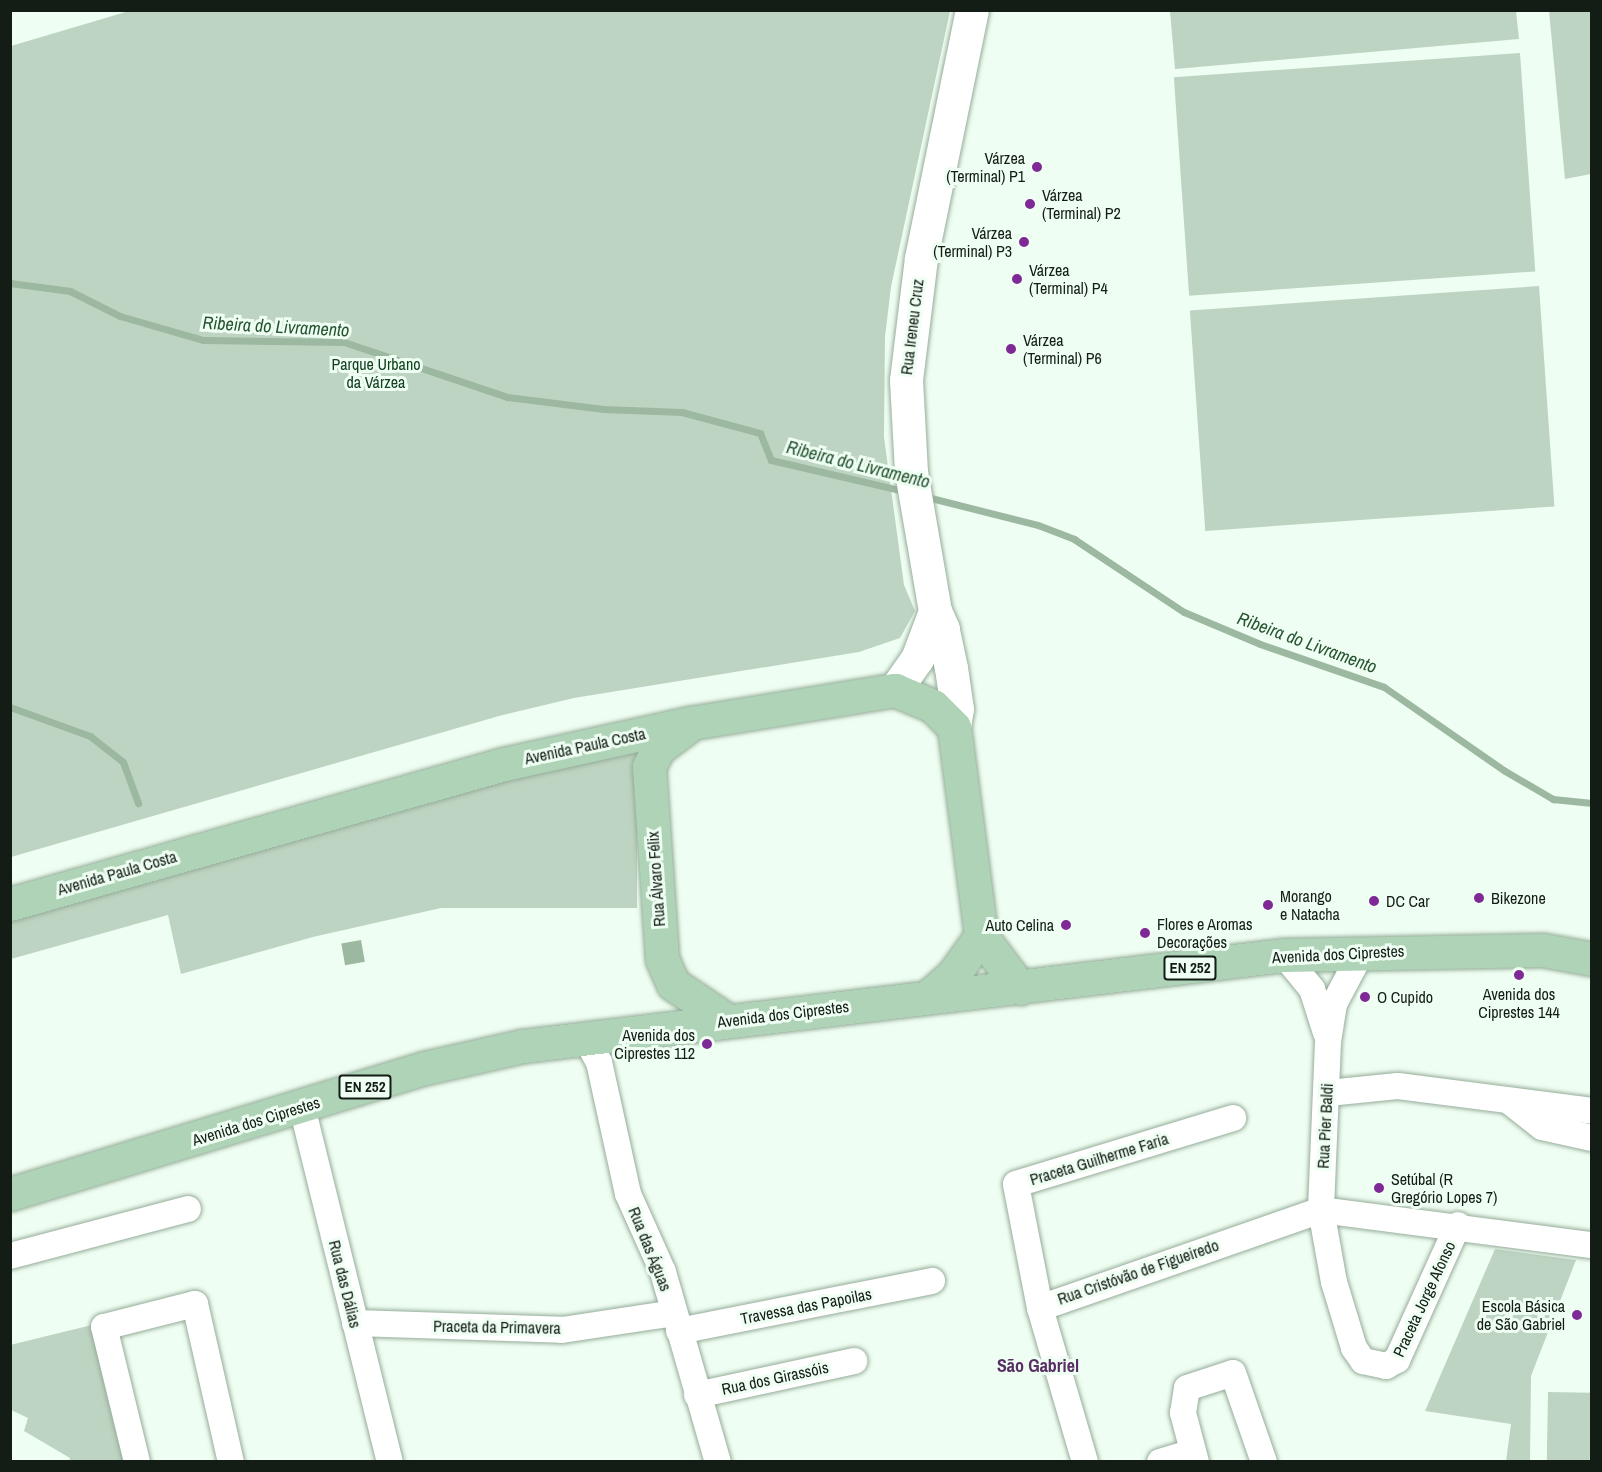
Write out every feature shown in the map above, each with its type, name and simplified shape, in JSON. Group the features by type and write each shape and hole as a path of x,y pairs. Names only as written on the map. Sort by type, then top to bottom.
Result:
{"main road":[{"name":"Avenida Paula Costa","path":"10,904 504,764 691,723 895,690"},
{"path":"895,690 933,706 954,727 981,936 1020,988"},
{"name":"Rua Álvaro Félix","path":"691,723 658,749 649,767 662,959 673,984 728,1021"},
{"path":"929,996 953,975 981,936"},
{"name":"Avenida dos Ciprestes","path":"10,1194 425,1068 585,1037 929,996 1020,988 1284,955 1520,950 1586,956"}],"street":[{"name":"Rua Ireneu Cruz","path":"954,727 957,709 951,668 943,629 935,611 919,523 911,472 906,411 910,321 972,10"},
{"path":"895,690 917,659 935,611"},
{"name":"Rua Pier Baldi","path":"1321,1210 1328,1093 1328,1042 1334,1004 1361,953"},
{"name":"Rua Pier Baldi","path":"1284,955 1316,996 1328,1042"},
{"name":"Rua das Águas","path":"585,1037 599,1062 628,1194 663,1272 718,1461"},
{"path":"1328,1093 1398,1086 1592,1111"},
{"path":"1509,1100 1542,1127 1592,1138"},
{"name":"Rua das Dálias","path":"302,1107 390,1461"},
{"name":"Praceta Guilherme Faria","path":"1040,1308 1016,1184 1233,1118"},
{"path":"10,1256 188,1209"},
{"path":"1321,1210 1458,1225 1592,1245"},
{"name":"Praceta Jorge Afonso","path":"1321,1210 1328,1259 1354,1347 1363,1361 1386,1366 1397,1360 1458,1225"},
{"name":"Rua Cristóvão de Figueiredo","path":"1084,1461 1040,1308 1321,1210"},
{"name":"Travessa das Papoilas","path":"677,1322 932,1281"},
{"path":"137,1461 104,1327 195,1304 231,1461"},
{"name":"Praceta da Primavera","path":"355,1323 562,1330 677,1322"},
{"name":"Rua dos Girassóis","path":"697,1395 854,1361"},
{"path":"1160,1461 1195,1457 1184,1413 1187,1388 1233,1373 1264,1461"}],"green space":[{"name":"Parque Urbano da Várzea","path":"129,11 950,11 891,287 885,337 884,437 904,585 915,611 900,638 859,652 574,698 499,716 11,857 11,46"},
{"path":"1170,11 1516,11 1519,39 1175,69"},
{"path":"1549,11 1591,11 1591,174 1565,179"},
{"path":"1520,53 1535,271 1189,296 1174,77"},
{"path":"1539,286 1554,506 1205,531 1190,310"},
{"path":"650,744 637,772 637,908 441,908 313,937 181,974 168,915 11,959 11,917 542,764"},
{"path":"1495,1249 1576,1260 1531,1376 1530,1461 1506,1461 1511,1424 1425,1411"},
{"path":"96,1324 131,1461 69,1461 70,1458 24,1431 28,1418 11,1410 10,1345"},
{"path":"1548,1392 1591,1393 1590,1462 1547,1461"}],"shaded area":[{"path":"361,940 365,962 345,965 341,943"}],"waterway":[{"name":"Ribeira do Livramento","path":"10,283 70,291 120,316 203,340 344,342 507,397 603,409 682,412 760,433 771,460 904,491"},
{"name":"Ribeira do Livramento","path":"923,496 1038,525 1074,539 1184,612 1260,644 1384,687 1505,771 1553,799 1592,803"},
{"path":"10,707 90,736 123,762 138,803"}],"place":[{"name":"Várzea (Terminal) P1","path":"1037,167"},
{"name":"Várzea (Terminal) P2","path":"1030,204"},
{"name":"Várzea (Terminal) P3","path":"1024,242"},
{"name":"Várzea (Terminal) P4","path":"1017,279"},
{"name":"Várzea (Terminal) P6","path":"1011,349"},
{"name":"Bikezone","path":"1479,898"},
{"name":"DC Car","path":"1374,901"},
{"name":"Morango e Natacha","path":"1268,905"},
{"name":"Auto Celina","path":"1066,925"},
{"name":"Flores e Aromas Decorações","path":"1145,933"},
{"name":"Avenida dos Ciprestes 144","path":"1519,975"},
{"name":"O Cupido","path":"1365,997"},
{"name":"Avenida dos Ciprestes 112","path":"707,1044"},
{"name":"Setúbal (R Gregório Lopes 7)","path":"1379,1188"},
{"name":"Escola Básica de São Gabriel","path":"1577,1315"}],"district":[{"name":"São Gabriel","path":"1038,1366"}]}
